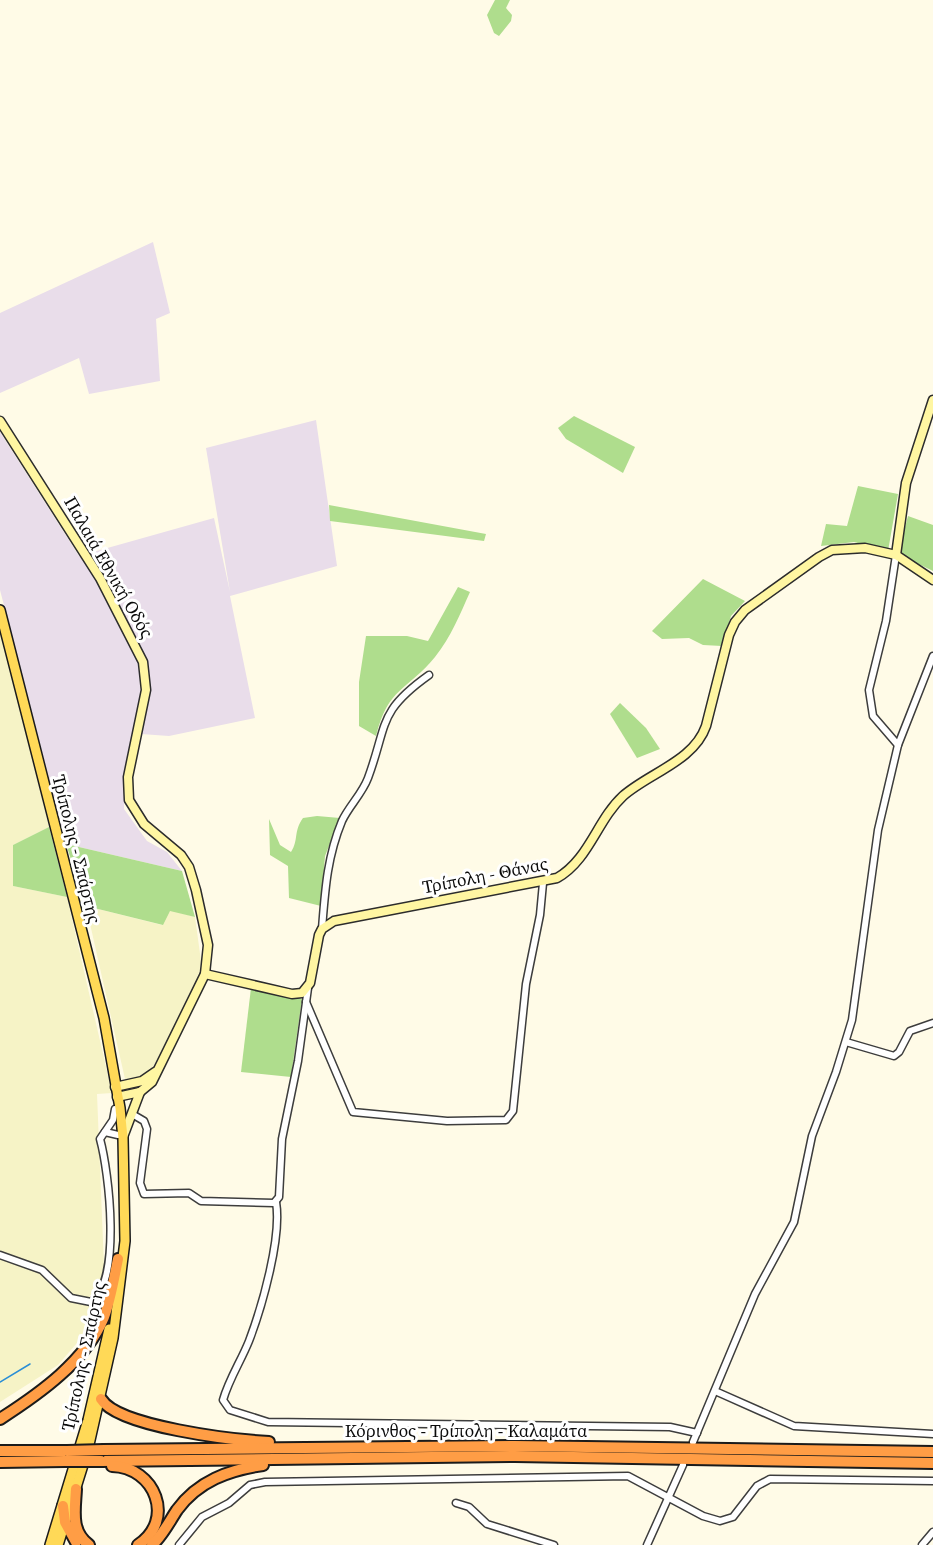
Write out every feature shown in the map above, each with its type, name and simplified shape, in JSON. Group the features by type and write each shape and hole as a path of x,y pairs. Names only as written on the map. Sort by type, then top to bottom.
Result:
{"highway":[{"path":"0,1419 46,1386 92,1339 108,1304 118,1258"},
{"path":"101,1399 110,1410 149,1423 234,1438 326,1448"},
{"name":"Κόρινθος - Τρίπολη - Καλαμάτα","path":"0,1462 66,1456 82,1461 326,1448 742,1447 933,1452"},
{"name":"Κόρινθος - Τρίπολη - Καλαμάτα","path":"0,1451 102,1459 586,1457 933,1463"},
{"path":"102,1459 135,1472 148,1480 154,1492 158,1508 157,1518 149,1535 138,1545"},
{"path":"152,1545 180,1507 208,1481 241,1468 300,1459"},
{"path":"76,1489 75,1526 82,1539 89,1545"},
{"path":"63,1506 65,1522 78,1545"}],"main road":[{"path":"896,555 906,483 933,400"},
{"name":"Παλαιά Εθνική Οδός","path":"0,421 95,570 143,662 146,690 128,777 128,795 132,808 144,824 174,848 189,867 208,945 205,974 148,1086 140,1092 132,1114 120,1136"},
{"name":"Τρίπολη - Θάνας","path":"322,929 334,921 347,918 543,883 565,874 575,864 621,798 700,741 706,726 729,635 745,610 832,550 865,548 896,555 933,580"},
{"name":"Τρίπολης - Σπάρτης","path":"0,610 104,1018 116,1092 126,1186 123,1265 113,1338 101,1399 58,1545"},
{"path":"205,974 292,994 302,993 308,988 322,929"},
{"path":"116,1092 147,1078 157,1069"},
{"path":"130,1084 140,1092"},
{"path":"116,1092 140,1092"},
{"name":"Τρίπολης - Σπάρτης","path":"50,1545 63,1506 101,1366 118,1258 120,1136 115,1109 116,1092"}],"street":[{"path":"896,555 886,621 869,690 873,716 898,746"},
{"path":"693,1442 755,1294 794,1222 812,1136 846,1042 853,1012 878,831 898,746 933,656"},
{"path":"322,929 330,851 344,818 368,778 385,721 400,697 429,675"},
{"path":"306,1002 349,1109 353,1112 447,1121 506,1120 513,1111 526,984 540,915 543,883"},
{"path":"308,988 298,1061 282,1139 279,1197 276,1202 277,1232 249,1341 223,1400 230,1410 268,1422 670,1427 697,1433"},
{"path":"846,1042 894,1056 899,1052 910,1031 933,1023"},
{"path":"0,1255 42,1270 77,1301 91,1302 96,1298 105,1284 109,1260 107,1167 100,1139 113,1120 115,1109"},
{"path":"132,1114 144,1121 147,1129 140,1183 144,1194 189,1193 201,1201 250,1201 268,1205 276,1202"},
{"path":"105,1132 120,1136"},
{"path":"715,1391 794,1426 933,1434"},
{"path":"647,1545 683,1465"},
{"path":"179,1545 202,1517 229,1503 250,1485 265,1482 621,1475 640,1480 703,1516 720,1521 733,1517 757,1486 770,1479 933,1481"},
{"path":"456,1503 469,1507 487,1524 554,1545"},
{"path":"922,1545 933,1532"}],"shaded area":[{"path":"153,242 170,313 156,319 160,381 89,394 79,358 0,393 0,313"},
{"path":"316,420 337,566 230,596 255,718 169,736 141,734 124,772 124,809 147,841 167,852 182,871 66,844 0,590 0,432 79,556 214,518 230,592 206,448"},
{"path":"0,627 49,827 13,845 13,886 67,897 112,1093 97,1094 105,1290 89,1329 58,1365 0,1402"},
{"path":"86,906 162,925 170,910 195,917 201,961 199,979 159,1057 150,1071 138,1078 125,1079"}],"green space":[{"path":"495,0 510,0 506,8 512,15 511,21 499,36 494,33 487,15"},
{"path":"574,416 635,447 623,473 566,439 558,428"},
{"path":"858,486 898,494 888,551 854,542 821,546 826,524 847,526"},
{"path":"329,505 486,534 484,541 330,521"},
{"path":"908,516 933,525 933,571 898,554"},
{"path":"703,579 745,601 731,616 722,646 703,645 689,638 662,639 652,631"},
{"path":"458,587 470,592 446,642 425,668 393,698 386,708 376,736 359,726 359,682 366,636 407,636 428,641"},
{"path":"620,703 646,728 660,749 637,758 610,714"},
{"path":"317,816 340,818 325,856 321,906 289,898 288,866 270,855 269,819 280,845 291,852 303,818"},
{"path":"49,827 67,897 13,886 13,845"},
{"path":"66,844 182,871 195,917 170,911 163,925 86,906"},
{"path":"251,988 302,999 291,1077 241,1072"}],"waterway":[{"path":"0,1382 30,1364"}]}
